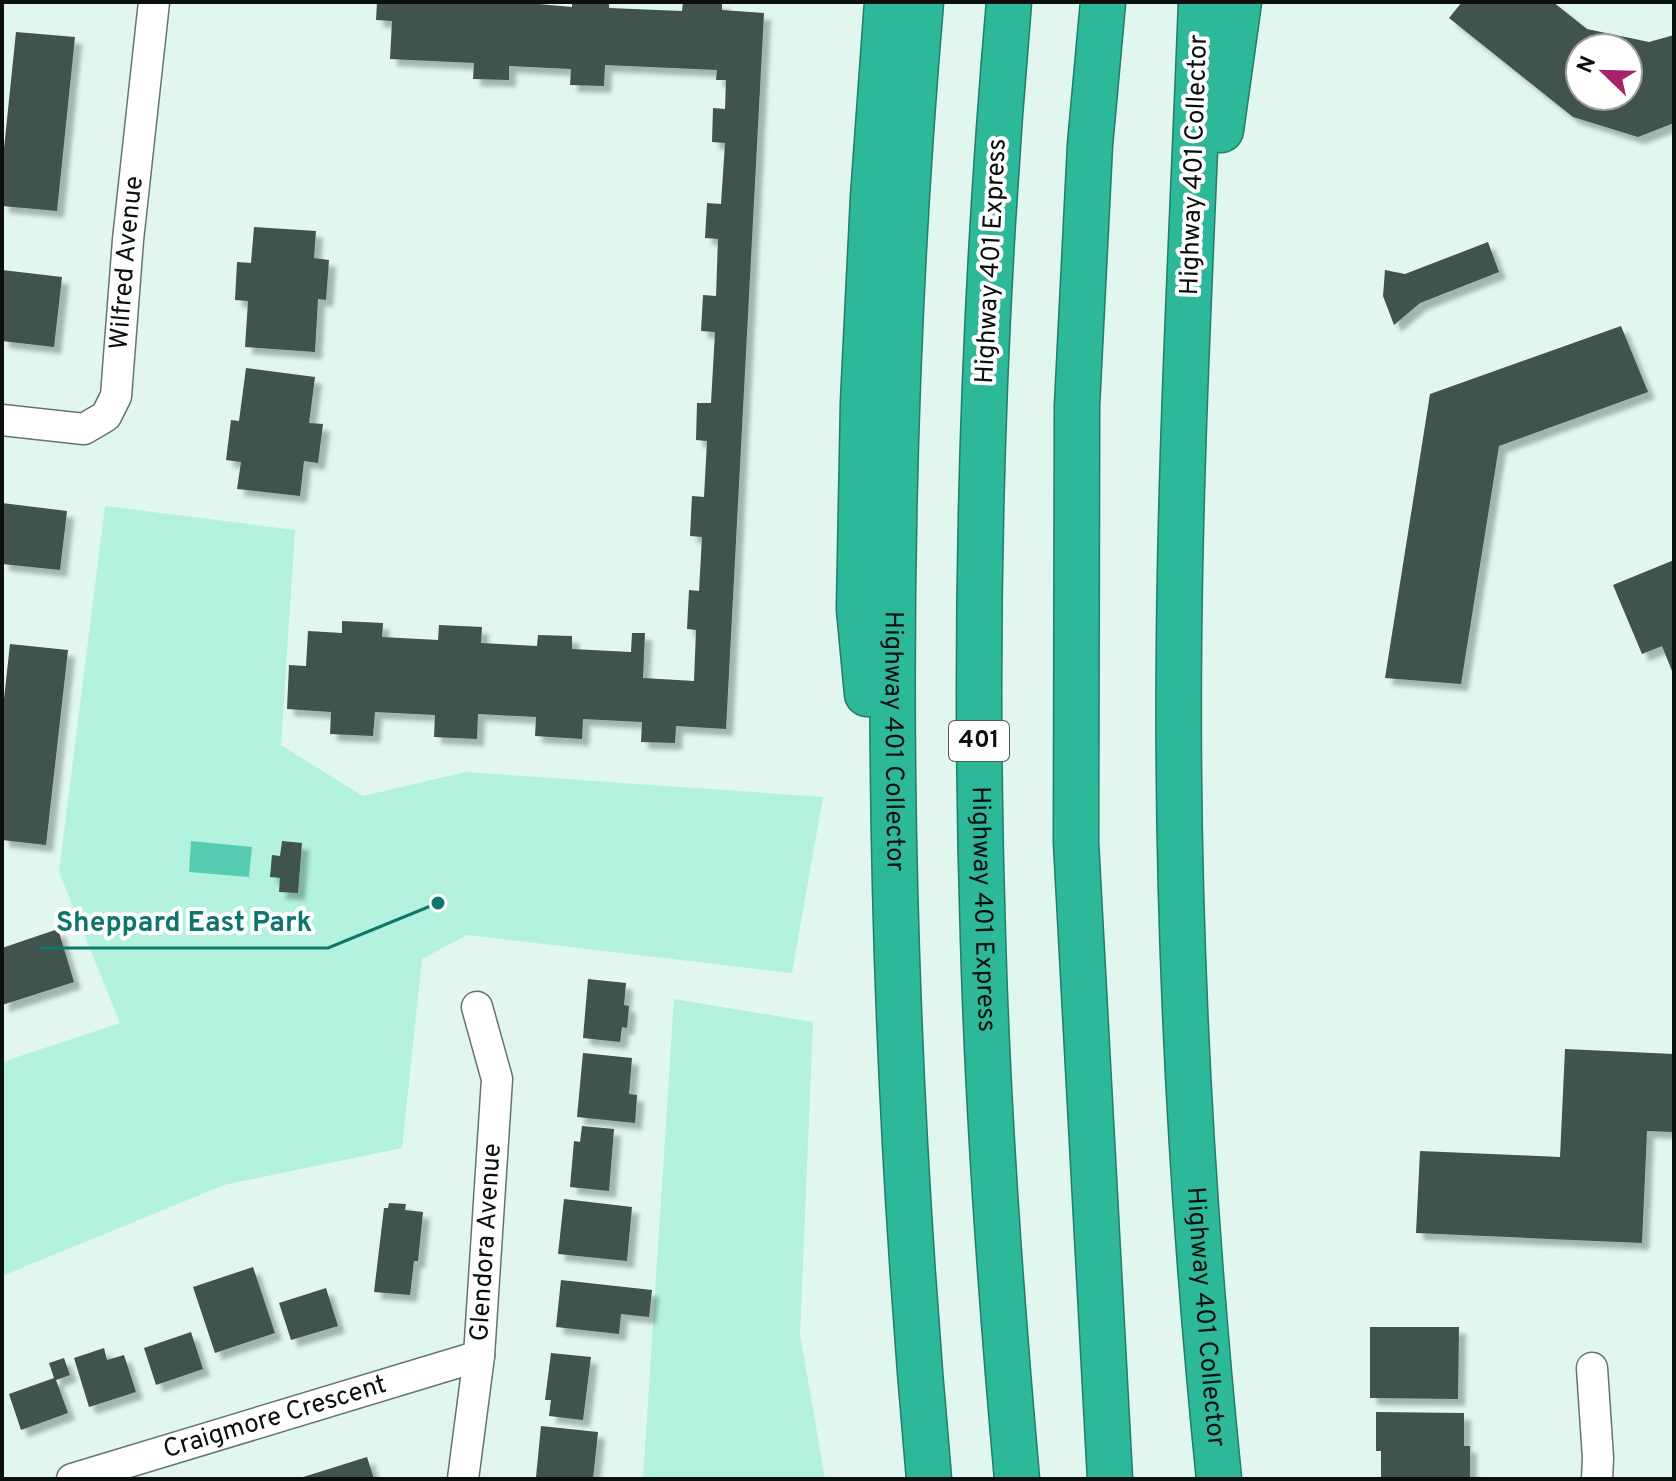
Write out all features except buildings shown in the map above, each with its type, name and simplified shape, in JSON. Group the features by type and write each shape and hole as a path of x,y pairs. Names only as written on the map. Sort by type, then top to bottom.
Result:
{"highway":[{"path":"887,2 866,329 859,609 898,1004"},
{"name":"Highway 401 Collector","path":"921,2 906,205 896,421 893,790 898,1004 909,1239 929,1479"},
{"name":"Highway 401 Express","path":"1009,2 985,374 979,718 983,939 992,1145 1017,1479"},
{"path":"1103,2 1090,145 1077,406 1076,842 1110,1479"},
{"name":"Highway 401 Collector","path":"1201,2 1179,627 1180,804 1190,1113 1208,1373 1219,1479"},
{"path":"1187,374 1239,2"}],"street":[{"name":"Wilfred Avenue","path":"2,420 84,429 106,416 116,396 128,240 154,2"},
{"name":"Glendora Avenue","path":"463,1479 479,1356 497,1079 477,1007"},
{"name":"Craigmore Crescent","path":"72,1479 479,1356"},
{"path":"1592,1368 1597,1479"}],"shaded area":[{"path":"105,506 295,530 281,745 363,796 466,772 823,797 792,973 467,935 422,959 402,1148 224,1185 2,1276 2,1062 120,1023 59,872"},
{"path":"191,841 252,847 249,877 189,872"},
{"path":"674,999 813,1022 800,1334 825,1479 643,1479"}],"place":[{"name":"Sheppard East Park","path":"438,903"}]}
